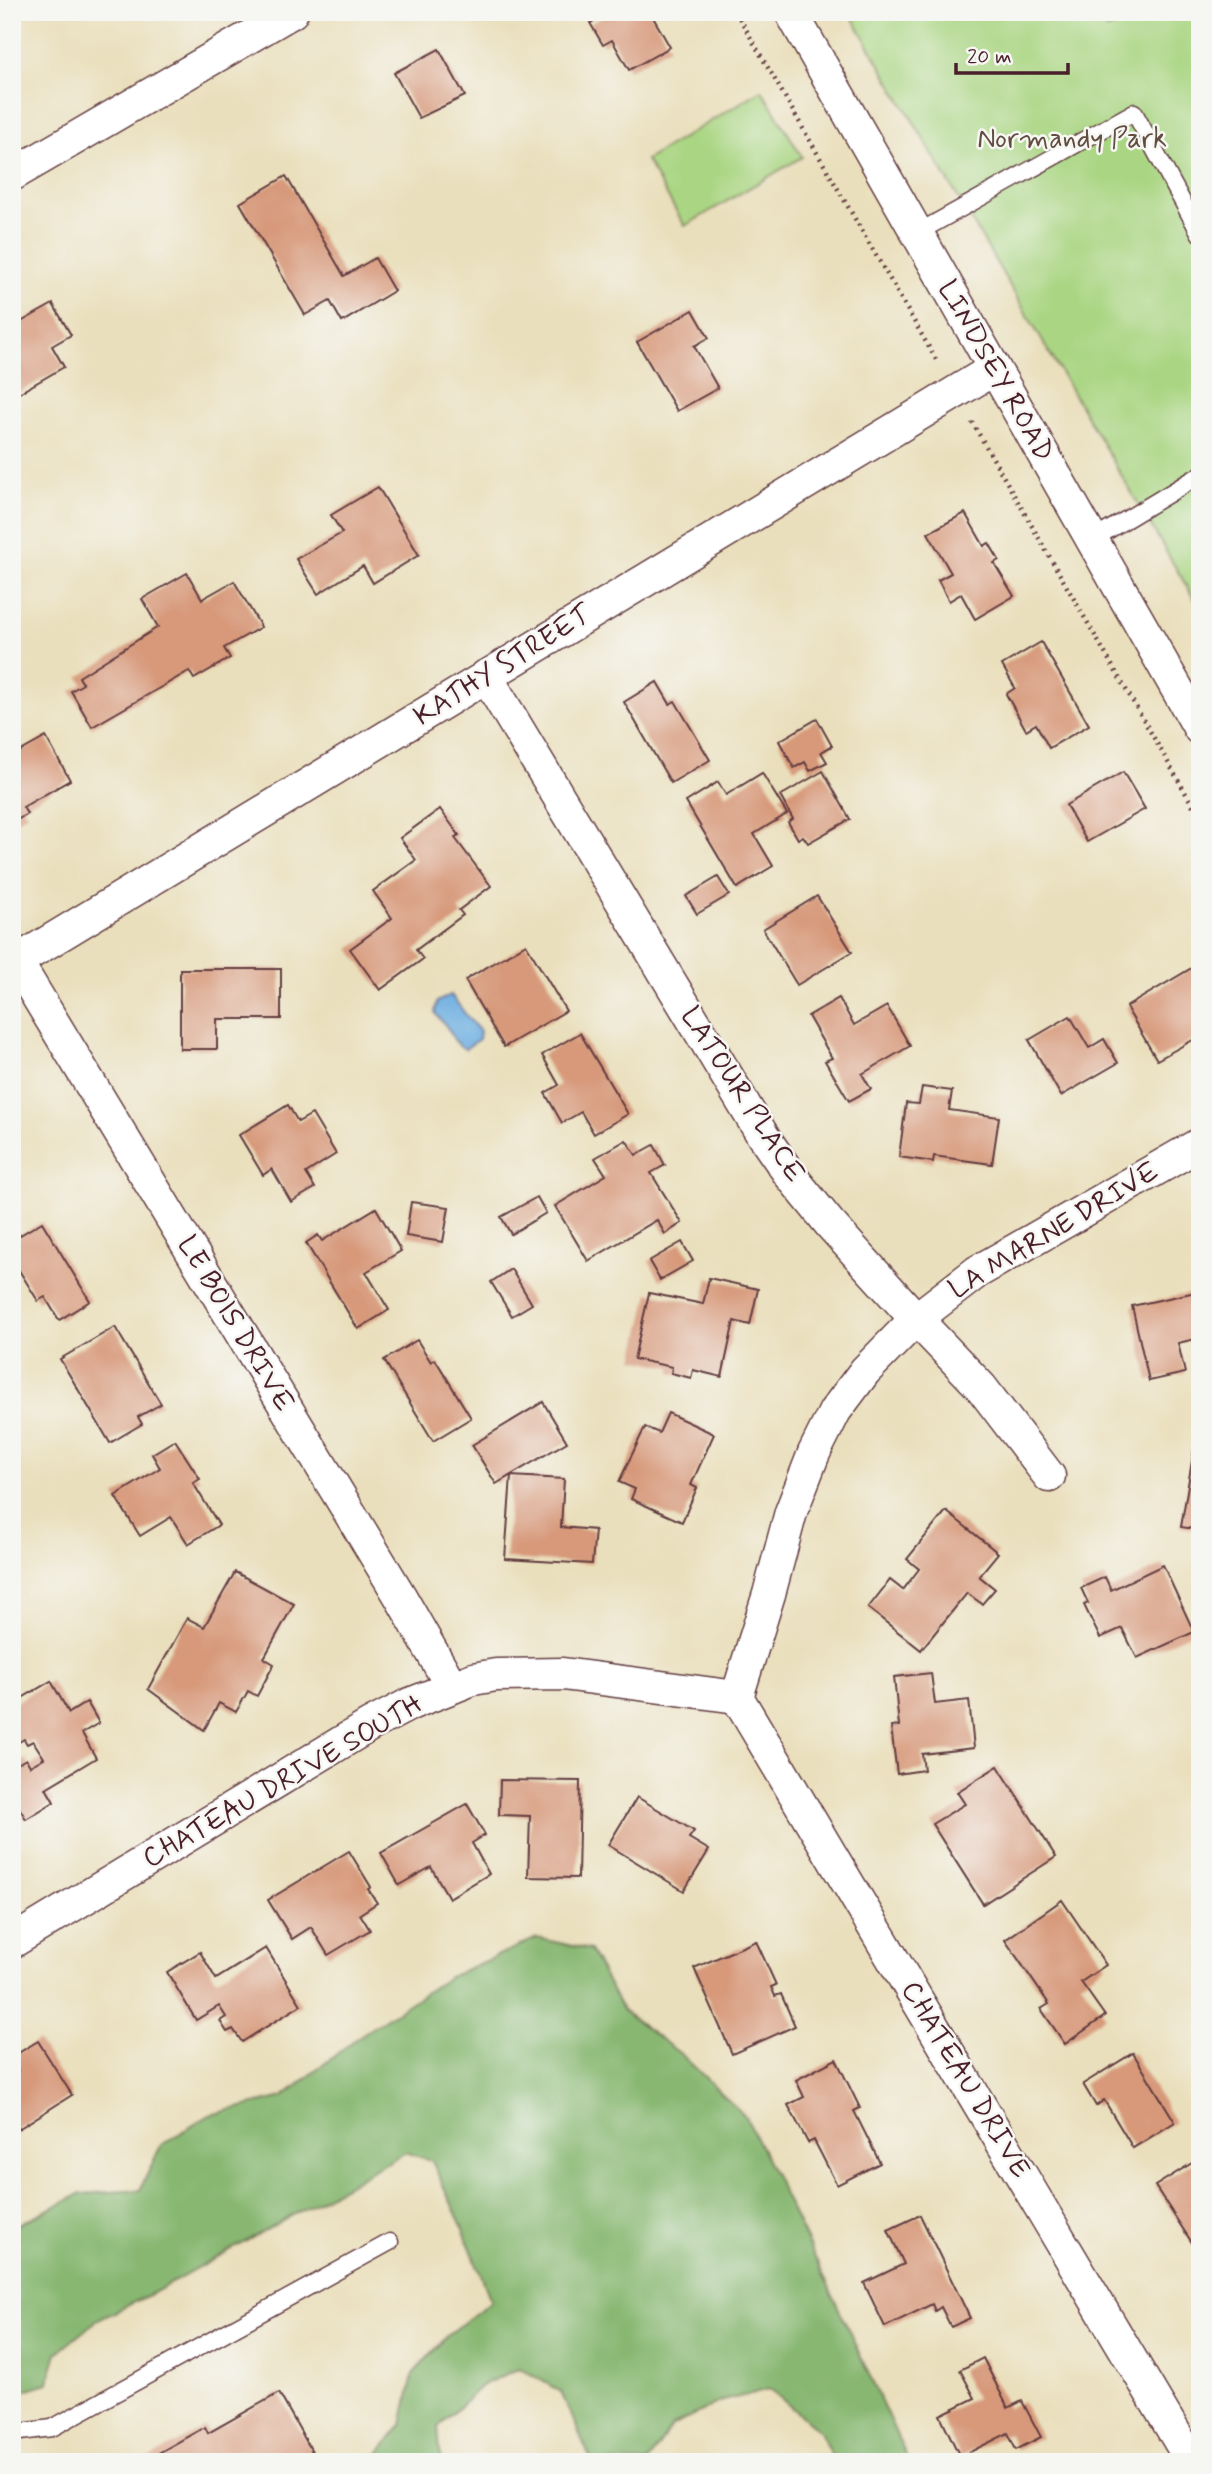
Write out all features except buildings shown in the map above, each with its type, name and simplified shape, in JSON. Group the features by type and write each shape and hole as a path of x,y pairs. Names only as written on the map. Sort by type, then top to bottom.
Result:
{"street":[{"path":"12,176 292,12"},
{"name":"LINDSEY ROAD","path":"791,12 1200,729"},
{"name":"KATHY STREET","path":"14,962 994,369"},
{"name":"LATOUR PLACE","path":"486,676 763,1136 790,1175 830,1224 981,1387 1049,1476"},
{"name":"LE BOIS DRIVE","path":"14,962 400,1595 452,1687"},
{"name":"LA MARNE DRIVE","path":"737,1697 791,1512 814,1453 835,1411 865,1371 916,1319 977,1272 1200,1144"},
{"name":"CHATEAU DRIVE SOUTH","path":"12,1942 370,1725 410,1704 472,1679 496,1675 563,1674 737,1697"},
{"name":"CHATEAU DRIVE","path":"737,1697 1192,2462"}],"lane":[{"path":"917,233 1134,112 1200,234"},
{"path":"1092,540 1200,475"},
{"path":"12,2432 52,2428 390,2242"}],"green space":[{"name":"Normandy Park","path":"849,12 1200,12 1200,609"},
{"path":"1095,12 1162,12 1107,29 1095,17"},
{"path":"762,90 802,157 685,226 646,160"},
{"path":"537,1938 590,1950 623,2011 682,2055 746,2117 828,2285 909,2462 834,2462 820,2432 770,2389 719,2402 672,2426 648,2462 592,2462 561,2392 520,2368 482,2385 438,2427 441,2462 372,2462 402,2425 413,2374 447,2336 491,2301 462,2226 432,2161 406,2152 155,2292 96,2321 57,2353 48,2383 12,2394 12,2227 81,2194 140,2190 161,2145 210,2115 283,2097 358,2037 449,1977"}],"water":[{"path":"451,995 480,1031 479,1039 465,1049 455,1041 435,1012 437,1002"}]}
